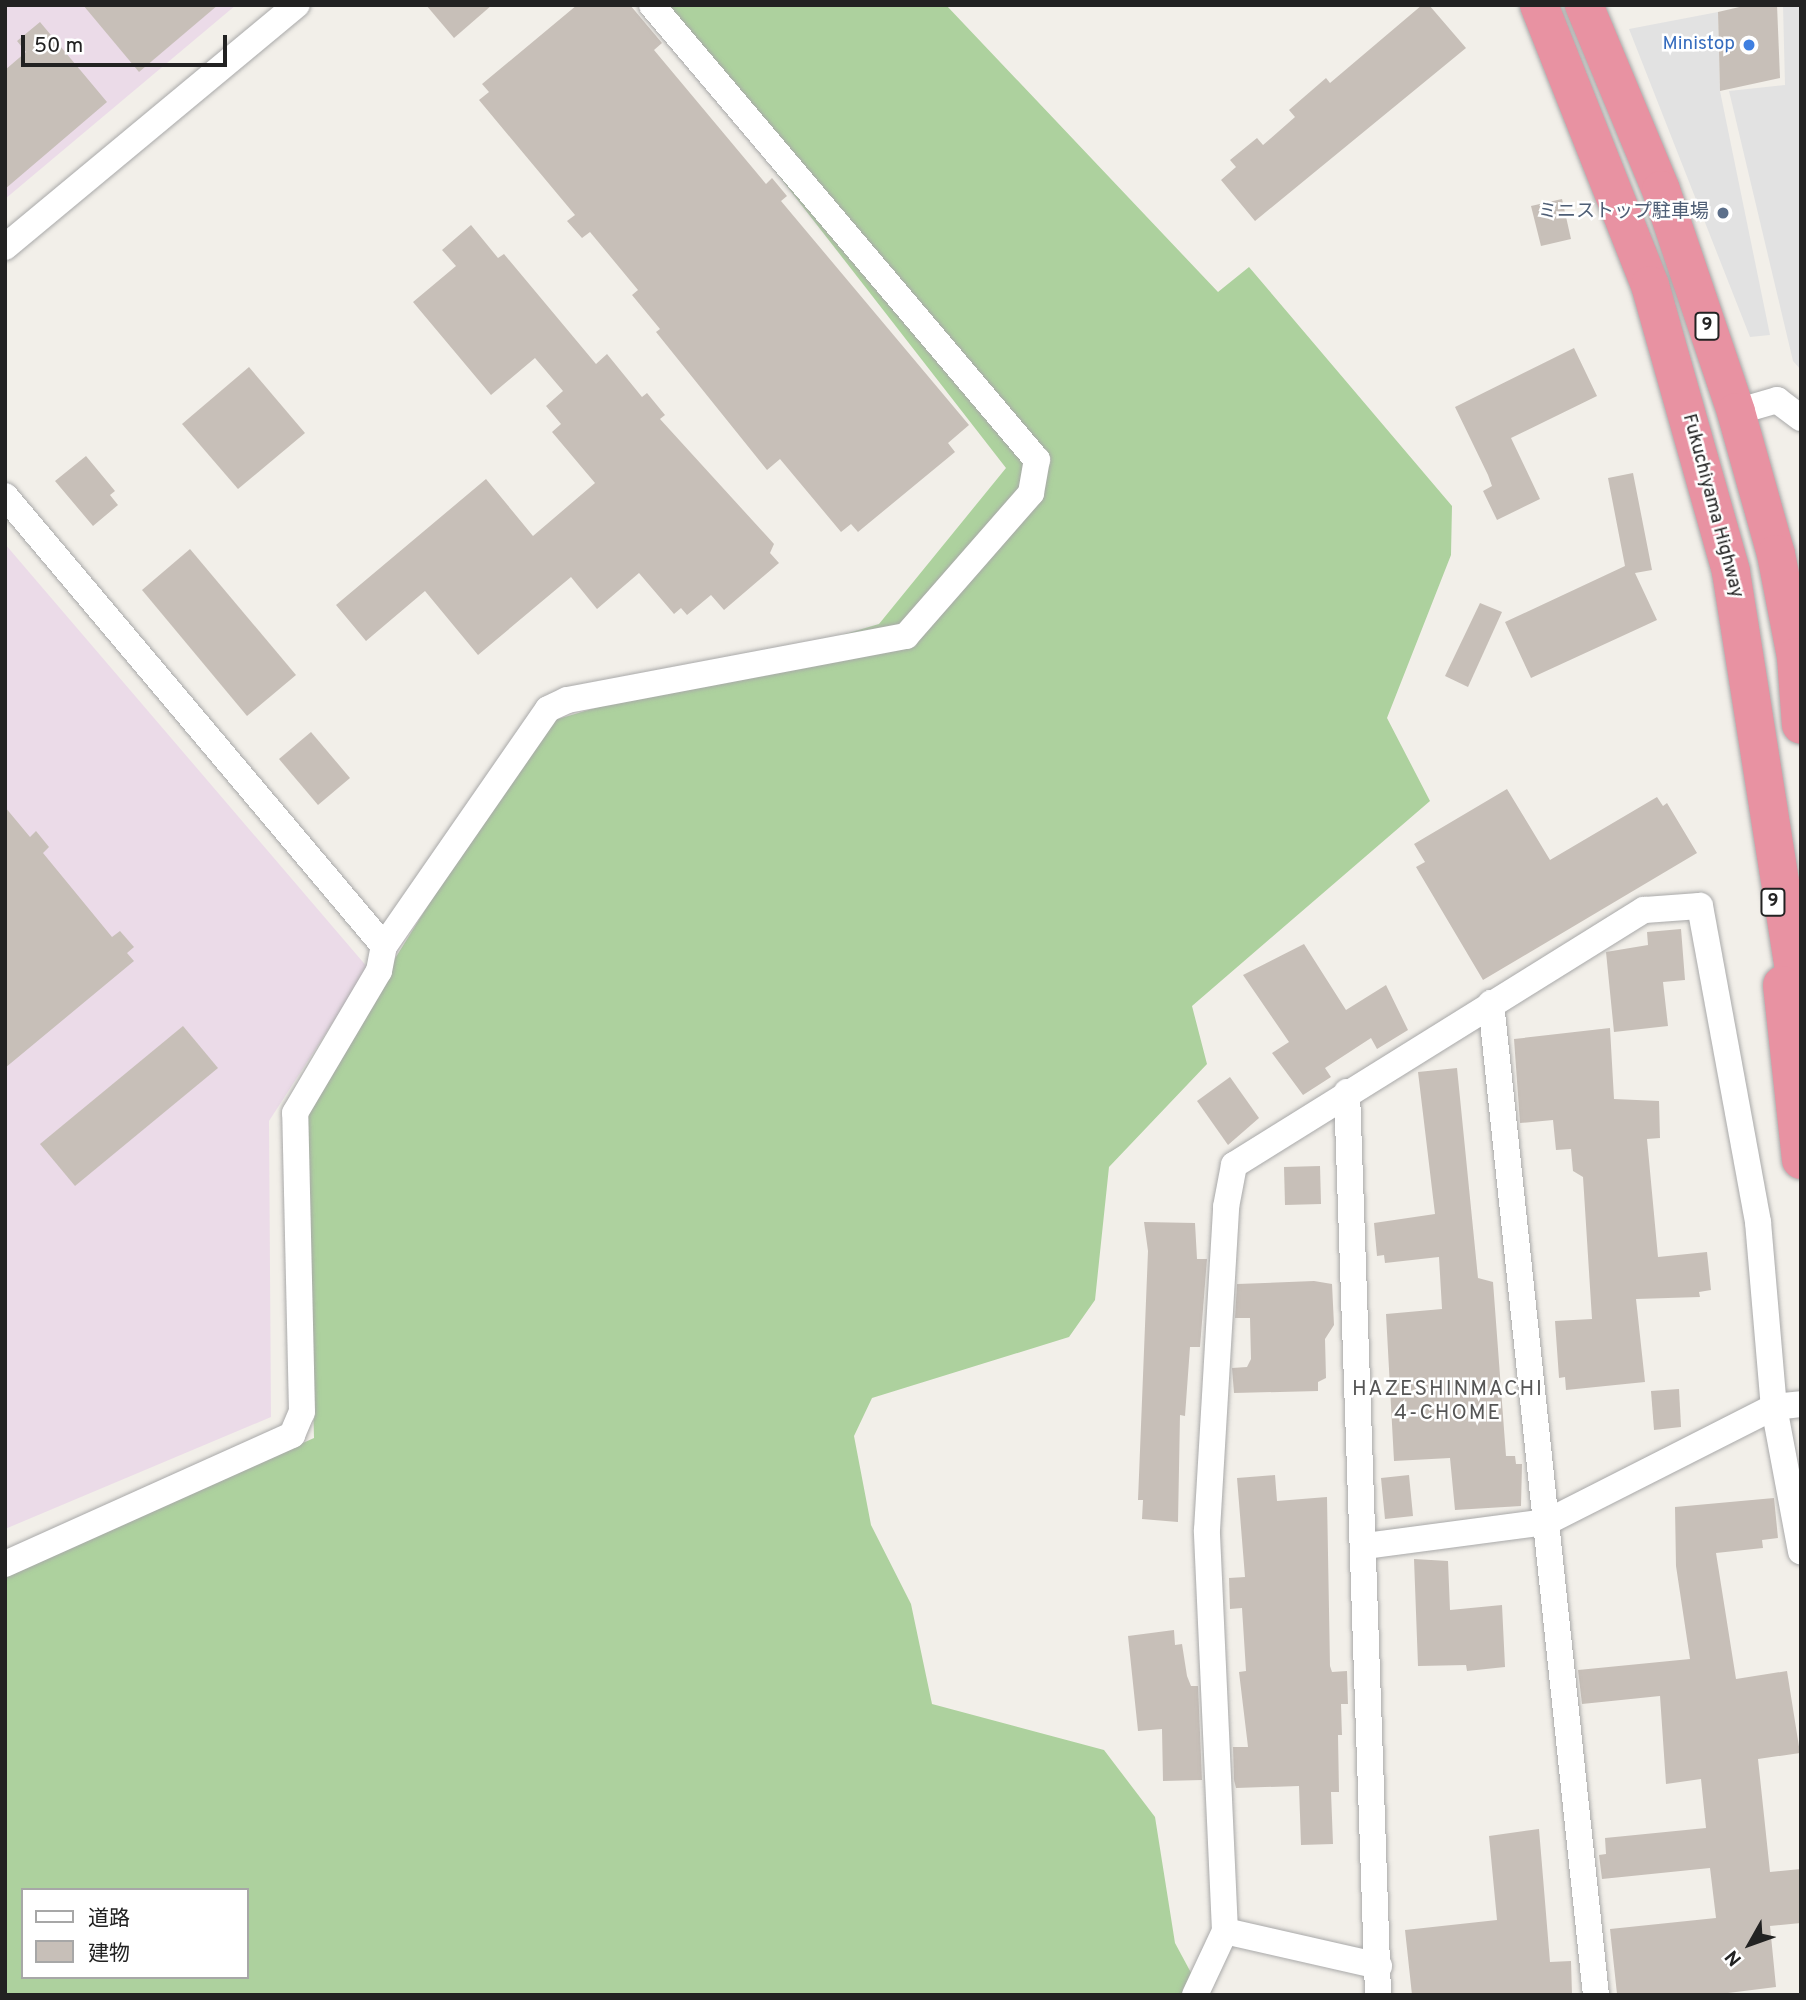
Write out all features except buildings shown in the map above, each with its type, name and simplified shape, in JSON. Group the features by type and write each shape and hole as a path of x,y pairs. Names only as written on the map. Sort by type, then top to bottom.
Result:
{"highway":[{"name":"9","path":"1586,6 1661,190 1736,412 1776,554 1798,665 1801,725"},
{"name":"Fukuchiyama Highway","path":"1543,12 1650,285 1721,533 1746,643 1801,1013"},
{"name":"9","path":"1746,643 1801,1160"}],"street":[{"path":"5,247 297,5"},
{"path":"5,1564 292,1435 302,1412 295,1112 379,971 384,946 548,709 567,700 906,636 1031,493 1037,460 652,5"},
{"path":"1543,12 1586,6"},
{"path":"1736,412 1777,400 1801,418"},
{"path":"5,496 384,946"},
{"path":"1195,1995 1224,1931 1207,1530 1226,1207 1234,1165 1347,1092 1644,910 1700,906 1758,1222 1774,1407 1801,1551"},
{"path":"1491,1003 1596,1995"},
{"path":"1347,1092 1366,1546 1378,1995"},
{"path":"1366,1546 1547,1522 1774,1407 1801,1404"},
{"path":"1224,1931 1379,1966"}],"shaded area":[{"path":"5,5 236,5 5,199"},
{"path":"1783,5 1801,5 1801,370 1793,361 1729,91 1785,85"},
{"name":"ミニストップ駐車場","path":"1718,12 1720,91 1770,335 1750,337 1629,29"},
{"path":"5,544 368,968 269,1121 271,1417 5,1529"}],"green space":[{"path":"646,5 946,5 1218,292 1249,267 1452,506 1451,555 1387,718 1430,801 1192,1006 1207,1064 1109,1167 1095,1300 1069,1337 872,1398 854,1436 871,1525 911,1604 932,1704 1104,1750 1155,1817 1175,1943 1203,1995 5,1995 5,1576 314,1438 305,1103 541,724 879,624 1006,468"}],"place":[{"name":"Ministop","path":"1749,45"},
{"name":"ミニストップ駐車場","path":"1723,213"}],"district":[{"name":"HAZESHINMACHI 4-CHOME","path":"1448,1402"}]}
